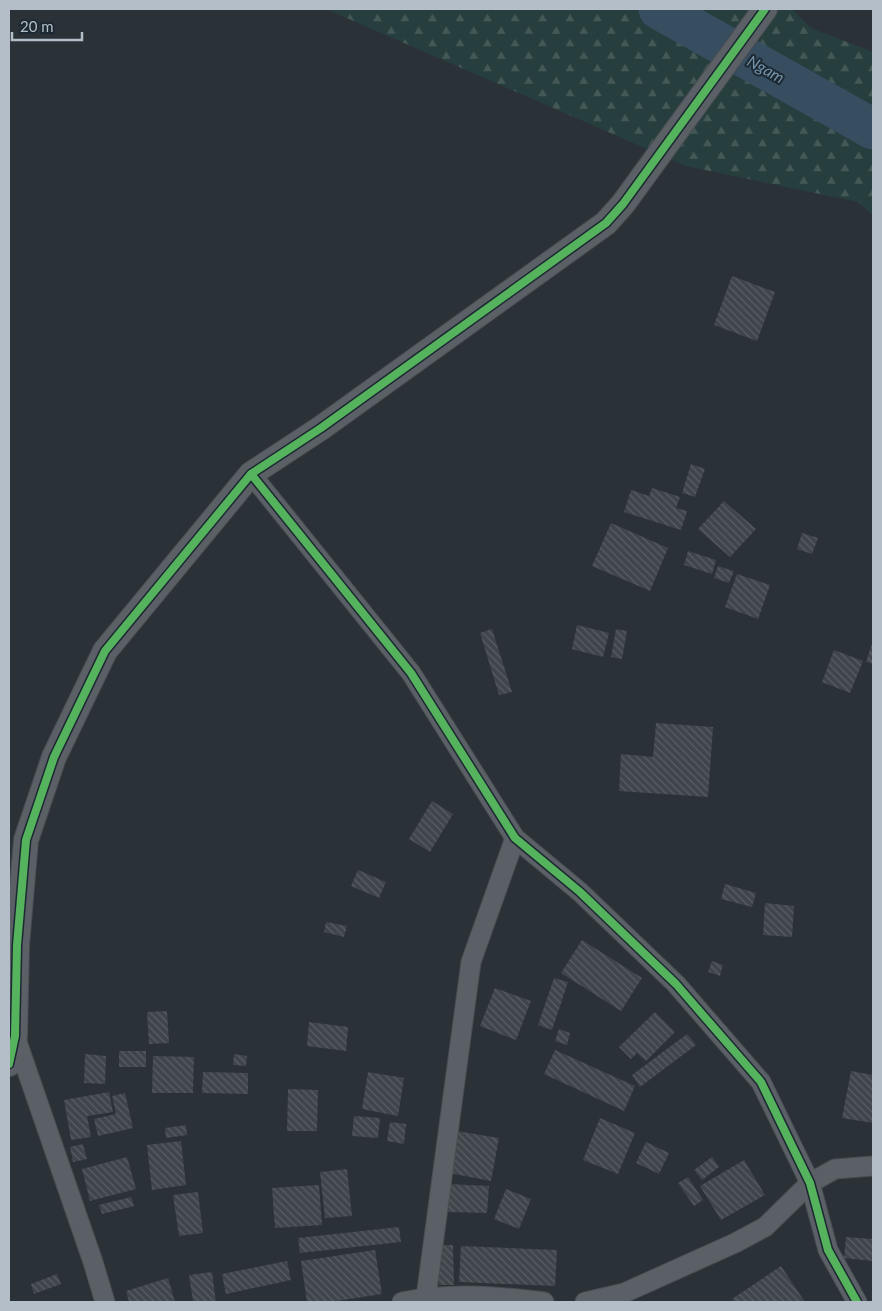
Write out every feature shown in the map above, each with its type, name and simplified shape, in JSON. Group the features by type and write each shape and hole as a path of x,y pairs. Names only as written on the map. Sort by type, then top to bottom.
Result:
{"street":[{"path":"9,1064 15,1036 18,945 26,840 54,757 106,651 251,474 321,428 606,223 623,204 765,9"},
{"path":"251,474 411,673 515,838 580,892 676,984 761,1082 810,1183 828,1250 857,1302"},
{"path":"426,1297 471,962 515,838"},
{"path":"15,1036 94,1262 105,1302"},
{"path":"585,1302 624,1298 765,1227 810,1183 836,1170 873,1166"},
{"path":"402,1302 426,1297 495,1296 544,1302"}],"green space":[{"path":"326,9 792,9 811,28 873,52 873,215 858,202 686,166"}],"building":[{"path":"732,276 775,292 757,341 714,325"},
{"path":"691,464 705,469 695,497 682,493"},
{"path":"652,488 680,497 676,508 687,511 681,530 624,512 631,490 649,496"},
{"path":"724,501 756,529 730,557 698,529"},
{"path":"611,523 668,548 650,591 592,566"},
{"path":"802,533 818,538 812,554 797,549"},
{"path":"688,551 716,560 712,574 684,565"},
{"path":"718,566 734,571 729,583 714,578"},
{"path":"737,574 770,585 758,619 725,607"},
{"path":"577,625 609,633 603,657 572,649"},
{"path":"492,629 512,692 499,695 480,633"},
{"path":"616,629 627,631 622,659 611,657"},
{"path":"873,641 873,664 866,662"},
{"path":"834,650 863,661 850,693 822,682"},
{"path":"656,723 713,727 708,797 619,791 621,754 653,757"},
{"path":"432,801 453,814 430,852 409,839"},
{"path":"358,870 386,882 379,898 351,886"},
{"path":"725,884 756,893 752,907 721,899"},
{"path":"765,903 794,906 792,937 763,935"},
{"path":"326,922 347,926 344,937 324,932"},
{"path":"582,940 642,978 621,1011 561,973"},
{"path":"712,961 723,965 720,976 708,972"},
{"path":"554,978 568,982 552,1030 538,1025"},
{"path":"495,988 531,1001 516,1040 480,1026"},
{"path":"167,1011 169,1043 149,1044 147,1012"},
{"path":"655,1012 675,1032 646,1061 637,1053 631,1059 619,1047"},
{"path":"309,1022 348,1027 346,1051 307,1046"},
{"path":"559,1029 570,1033 567,1045 555,1041"},
{"path":"687,1034 696,1045 640,1087 632,1075"},
{"path":"555,1050 635,1086 624,1111 544,1074"},
{"path":"119,1051 146,1051 146,1067 119,1067"},
{"path":"85,1054 106,1056 105,1084 84,1083"},
{"path":"234,1054 247,1056 246,1066 233,1065"},
{"path":"153,1056 194,1057 193,1093 152,1093"},
{"path":"851,1071 873,1075 873,1123 842,1118"},
{"path":"203,1072 248,1073 248,1094 202,1093"},
{"path":"368,1072 404,1078 398,1116 362,1109"},
{"path":"288,1089 318,1090 317,1131 287,1131"},
{"path":"109,1092 113,1112 87,1116 91,1137 71,1140 64,1100"},
{"path":"125,1093 133,1128 98,1136 94,1119 116,1114 112,1096"},
{"path":"354,1116 380,1118 378,1138 352,1136"},
{"path":"600,1118 635,1133 618,1174 583,1160"},
{"path":"390,1122 406,1124 404,1144 387,1141"},
{"path":"186,1125 187,1135 166,1138 165,1128"},
{"path":"457,1131 499,1138 491,1181 449,1173"},
{"path":"181,1141 186,1185 152,1190 147,1145"},
{"path":"646,1142 669,1153 659,1174 636,1163"},
{"path":"83,1144 87,1159 73,1162 70,1147"},
{"path":"127,1157 136,1189 90,1201 82,1169"},
{"path":"712,1157 719,1167 702,1180 694,1170"},
{"path":"744,1160 765,1195 721,1220 700,1186"},
{"path":"347,1169 352,1216 325,1218 320,1172"},
{"path":"688,1177 703,1200 694,1206 678,1183"},
{"path":"448,1184 489,1186 487,1213 447,1212"},
{"path":"319,1185 322,1225 275,1228 272,1188"},
{"path":"506,1189 531,1199 519,1229 494,1219"},
{"path":"198,1192 203,1233 179,1236 173,1195"},
{"path":"131,1197 134,1206 102,1214 99,1205"},
{"path":"399,1227 401,1242 300,1253 298,1238"},
{"path":"846,1237 873,1239 873,1261 844,1258"},
{"path":"439,1245 453,1245 454,1285 439,1285"},
{"path":"461,1246 557,1250 555,1286 459,1282"},
{"path":"375,1250 382,1294 330,1302 307,1302 301,1261"},
{"path":"287,1261 291,1280 226,1294 222,1274"},
{"path":"781,1266 805,1302 735,1302 732,1299"},
{"path":"212,1272 216,1302 193,1302 189,1275"},
{"path":"57,1274 61,1284 34,1294 31,1284"},
{"path":"168,1278 175,1302 129,1302 126,1291"}],"waterway":[{"name":"Ngam","path":"659,9 873,129"}],"cycle path":[{"path":"9,1064 15,1036 17,945 26,840 54,757 105,651 251,474 321,428 606,223 623,204 765,9"},
{"path":"251,474 411,673 515,838 580,892 676,984 761,1082 810,1183 828,1250 857,1302"}]}
